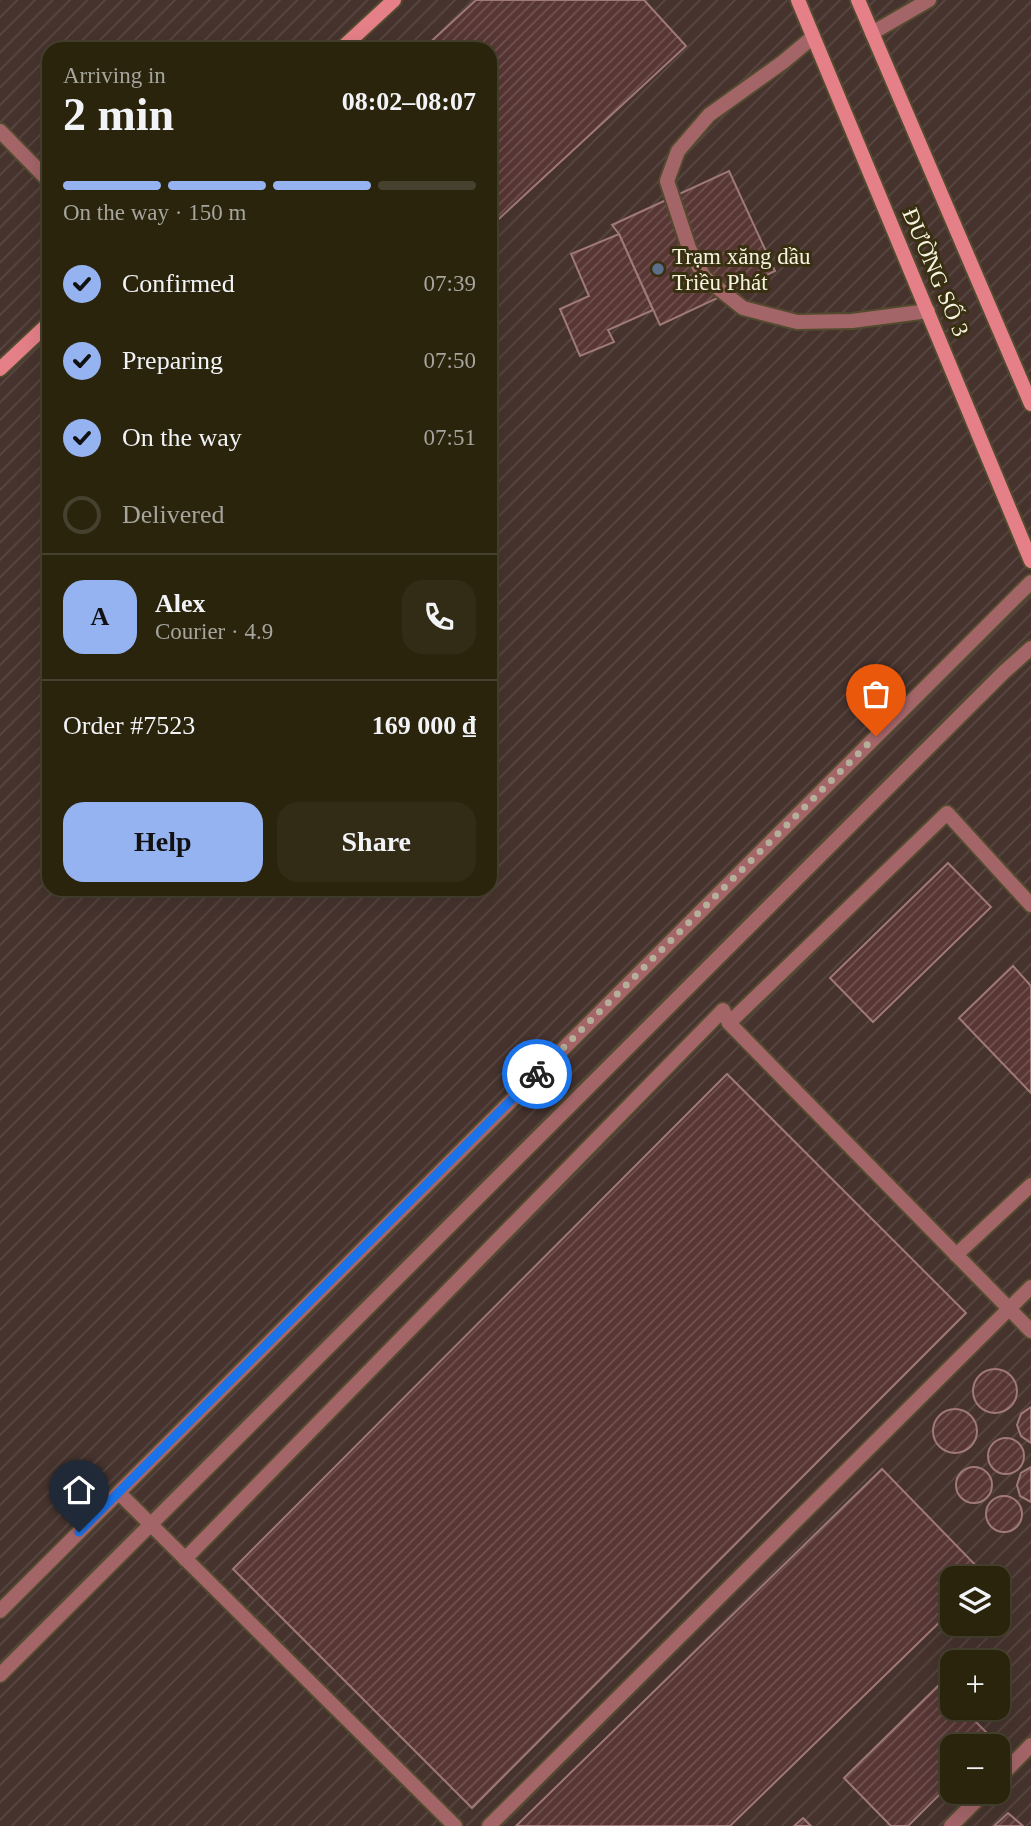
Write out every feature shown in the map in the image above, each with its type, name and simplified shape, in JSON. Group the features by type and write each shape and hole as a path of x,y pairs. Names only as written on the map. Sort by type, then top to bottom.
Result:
{"main road":[{"path":"349,42 394,0"},
{"name":"ĐƯỜNG SỐ 3","path":"798,0 1031,561"},
{"name":"ĐƯỜNG SỐ 3","path":"858,0 1031,404"},
{"path":"0,369 42,330"}],"street":[{"path":"872,33 929,0"},
{"path":"813,37 709,115 678,150 667,181 689,248 704,278 743,308 797,322 852,321 928,311"},
{"path":"0,131 42,174"},
{"path":"0,1611 1031,582"},
{"path":"0,1675 1031,648"},
{"path":"729,1023 947,813 1031,905"},
{"path":"185,1559 723,1010 729,1023 1031,1331"},
{"path":"957,1255 1031,1185"},
{"path":"489,1826 1031,1287"},
{"path":"119,1493 455,1826"},
{"path":"1010,1767 1031,1745"},
{"path":"951,1826 973,1804"}],"shaded area":[{"path":"0,0 1031,0 1031,1826 0,1826"}],"building":[{"path":"476,0 644,0 686,46 497,221 497,42 431,42"},
{"path":"729,171 775,271 660,325 619,234 612,225"},
{"path":"619,234 653,310 608,330 614,342 580,356 560,309 589,296 571,254"},
{"path":"948,863 991,907 873,1022 830,978"},
{"path":"1013,966 1031,986 1031,1093 959,1018"},
{"path":"727,1074 966,1313 472,1808 233,1569"},
{"path":"995,1369 1004,1370 1011,1375 1016,1382 1016,1400 1011,1407 1004,1412 995,1413 986,1412 979,1407 974,1400 973,1391 974,1382 979,1375 986,1370"},
{"path":"1031,1407 1031,1443 1021,1436 1017,1425 1021,1414"},
{"path":"955,1409 964,1410 971,1415 976,1422 976,1440 971,1447 964,1452 955,1453 946,1452 939,1447 934,1440 933,1431 934,1422 939,1415 946,1410"},
{"path":"1006,1438 1019,1443 1024,1456 1019,1469 1006,1474 993,1469 988,1456 993,1443"},
{"path":"974,1467 987,1472 992,1485 987,1498 974,1503 961,1498 956,1485 961,1472"},
{"path":"1031,1467 1031,1502 1020,1496 1017,1485 1021,1473"},
{"path":"882,1469 976,1566 940,1566 940,1622 730,1826 516,1826"},
{"path":"1004,1496 1017,1501 1022,1514 1017,1527 1004,1532 991,1527 986,1514 991,1501"},
{"path":"939,1685 940,1720 974,1720 988,1734 940,1734 940,1794 908,1826 891,1826 844,1778"},
{"path":"1008,1813 1023,1826 994,1826"},
{"path":"803,1818 811,1826 794,1826"}],"way so far":[{"path":"537,1074 876,736"}],"place":[{"name":"Trạm xăng dầu Triều Phát","path":"658,269"}],"route":[{"path":"79,1532 537,1074"}]}
